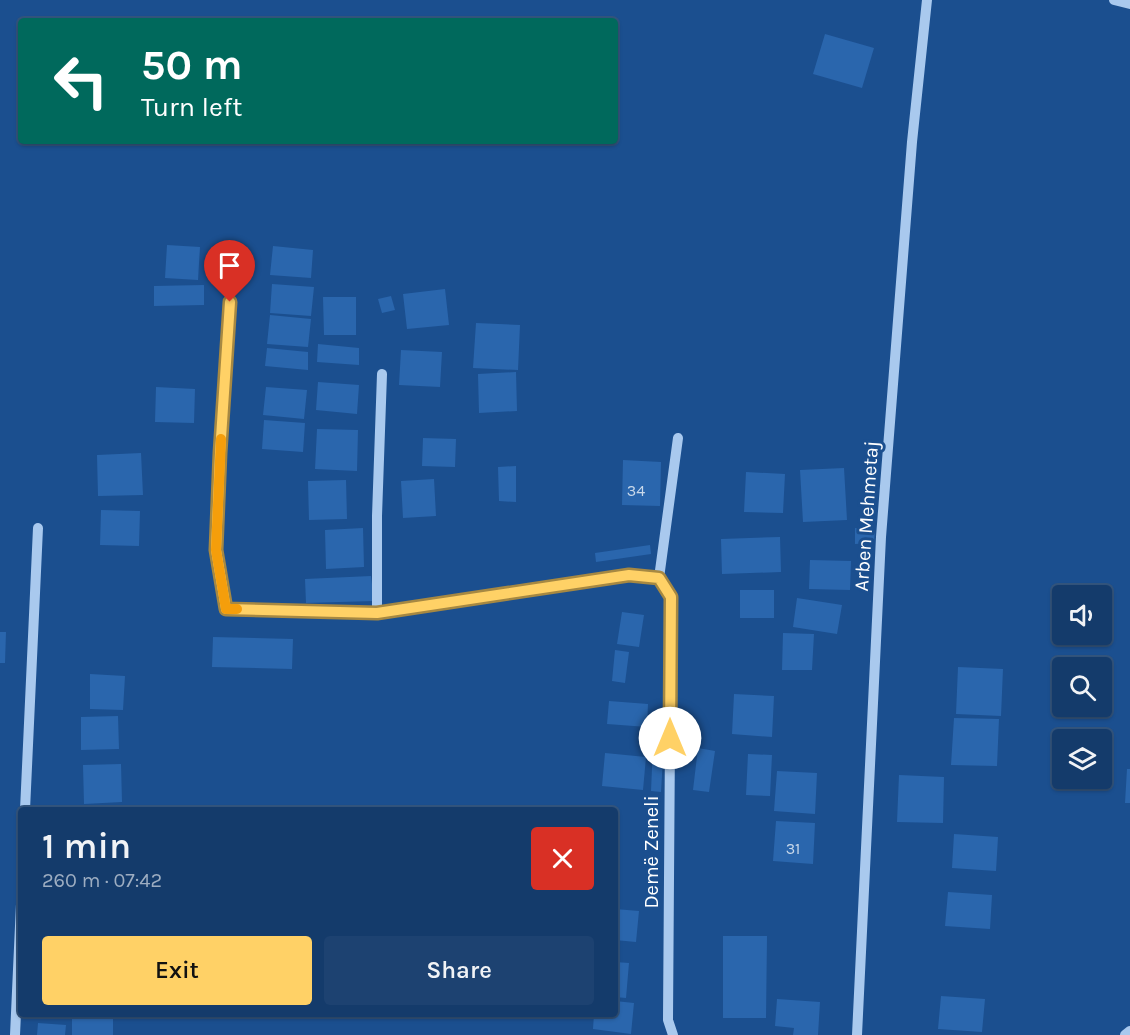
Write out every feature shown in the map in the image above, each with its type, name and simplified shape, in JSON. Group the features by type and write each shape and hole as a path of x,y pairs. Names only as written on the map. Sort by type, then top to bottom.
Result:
{"street":[{"name":"Arben Mehmetaj","path":"857,1035 881,537 912,142 927,0"},
{"path":"1114,0 1130,4"},
{"path":"230,302 216,550 226,609 377,613 629,575 659,578 678,438"},
{"path":"377,613 377,516 382,374"},
{"path":"25,807 38,528"},
{"name":"Demë Zeneli","path":"659,578 671,597 668,1020 673,1035"},
{"path":"15,1035 18,970"},
{"path":"1125,1035 1130,1031"}],"building":[{"path":"825,34 874,48 862,88 813,74"},
{"path":"167,245 200,247 198,280 165,278"},
{"path":"273,246 313,250 311,278 270,275"},
{"path":"238,266 248,266 248,281 238,281"},
{"path":"272,284 314,287 311,316 270,313"},
{"path":"204,285 204,305 154,306 154,286"},
{"path":"445,289 449,325 407,329 403,294"},
{"path":"391,296 395,310 382,313 378,299"},
{"path":"323,297 356,297 356,335 324,335"},
{"path":"270,315 311,319 308,347 267,344"},
{"path":"476,323 520,325 518,370 473,368"},
{"path":"318,344 359,348 359,365 317,362"},
{"path":"267,348 308,352 308,370 265,366"},
{"path":"401,350 442,352 440,387 399,385"},
{"path":"516,372 517,411 479,413 478,374"},
{"path":"318,382 359,385 357,414 316,410"},
{"path":"156,387 195,389 194,423 155,422"},
{"path":"266,387 307,390 304,419 263,415"},
{"path":"264,420 305,423 303,452 262,449"},
{"path":"317,429 358,430 357,471 315,469"},
{"path":"423,438 456,439 455,467 422,466"},
{"path":"141,453 143,495 98,496 97,455"},
{"path":"623,460 661,462 660,506 622,505"},
{"path":"516,466 516,502 499,501 498,467"},
{"path":"844,468 847,520 803,522 800,470"},
{"path":"746,472 785,474 783,513 744,512"},
{"path":"434,479 436,516 403,518 401,481"},
{"path":"346,480 347,519 309,520 308,481"},
{"path":"101,510 140,511 139,546 100,545"},
{"path":"363,528 364,567 326,569 325,530"},
{"path":"855,528 875,530 874,543 855,544"},
{"path":"780,537 781,572 722,574 721,539"},
{"path":"650,545 651,554 596,562 595,553"},
{"path":"810,560 851,561 850,590 809,589"},
{"path":"371,576 374,601 306,603 305,579"},
{"path":"740,590 774,590 774,618 740,618"},
{"path":"797,598 842,605 837,634 793,627"},
{"path":"622,612 644,615 639,647 617,644"},
{"path":"0,632 6,632 5,663 0,663"},
{"path":"783,633 814,634 812,670 782,670"},
{"path":"213,637 293,639 292,669 212,667"},
{"path":"615,650 629,652 625,683 612,681"},
{"path":"958,667 1003,669 1001,716 956,714"},
{"path":"90,674 125,676 123,710 90,709"},
{"path":"734,694 774,696 772,737 732,734"},
{"path":"609,701 648,704 647,727 607,724"},
{"path":"118,716 119,749 81,750 81,717"},
{"path":"954,718 999,719 997,766 951,765"},
{"path":"654,723 665,724 661,792 651,791"},
{"path":"698,748 715,751 709,792 693,790"},
{"path":"605,753 646,757 643,790 602,786"},
{"path":"748,754 772,755 770,796 746,795"},
{"path":"121,764 122,802 84,804 83,765"},
{"path":"1127,769 1130,769 1130,803 1125,803"},
{"path":"777,771 817,773 815,814 774,811"},
{"path":"899,775 944,777 943,823 897,822"},
{"path":"776,821 815,823 813,864 773,861"},
{"path":"954,834 998,837 996,871 952,868"},
{"path":"948,892 992,895 990,929 945,926"},
{"path":"618,909 639,911 636,942 618,940"},
{"path":"723,936 767,936 766,1018 723,1018"},
{"path":"618,962 629,963 626,998 618,997"},
{"path":"941,996 985,999 982,1032 938,1029"},
{"path":"777,999 820,1002 818,1035 793,1035 794,1028 775,1026"},
{"path":"618,1001 634,1003 631,1034 593,1029 594,1017 618,1017"},
{"path":"72,1017 113,1017 113,1035 72,1035"},
{"path":"38,1023 66,1025 65,1035 37,1035"}],"slow traffic":[{"path":"221,439 216,550 226,609 237,609"}],"route":[{"path":"230,302 216,550 226,609 377,613 629,575 659,578 671,597 670,738"}]}
